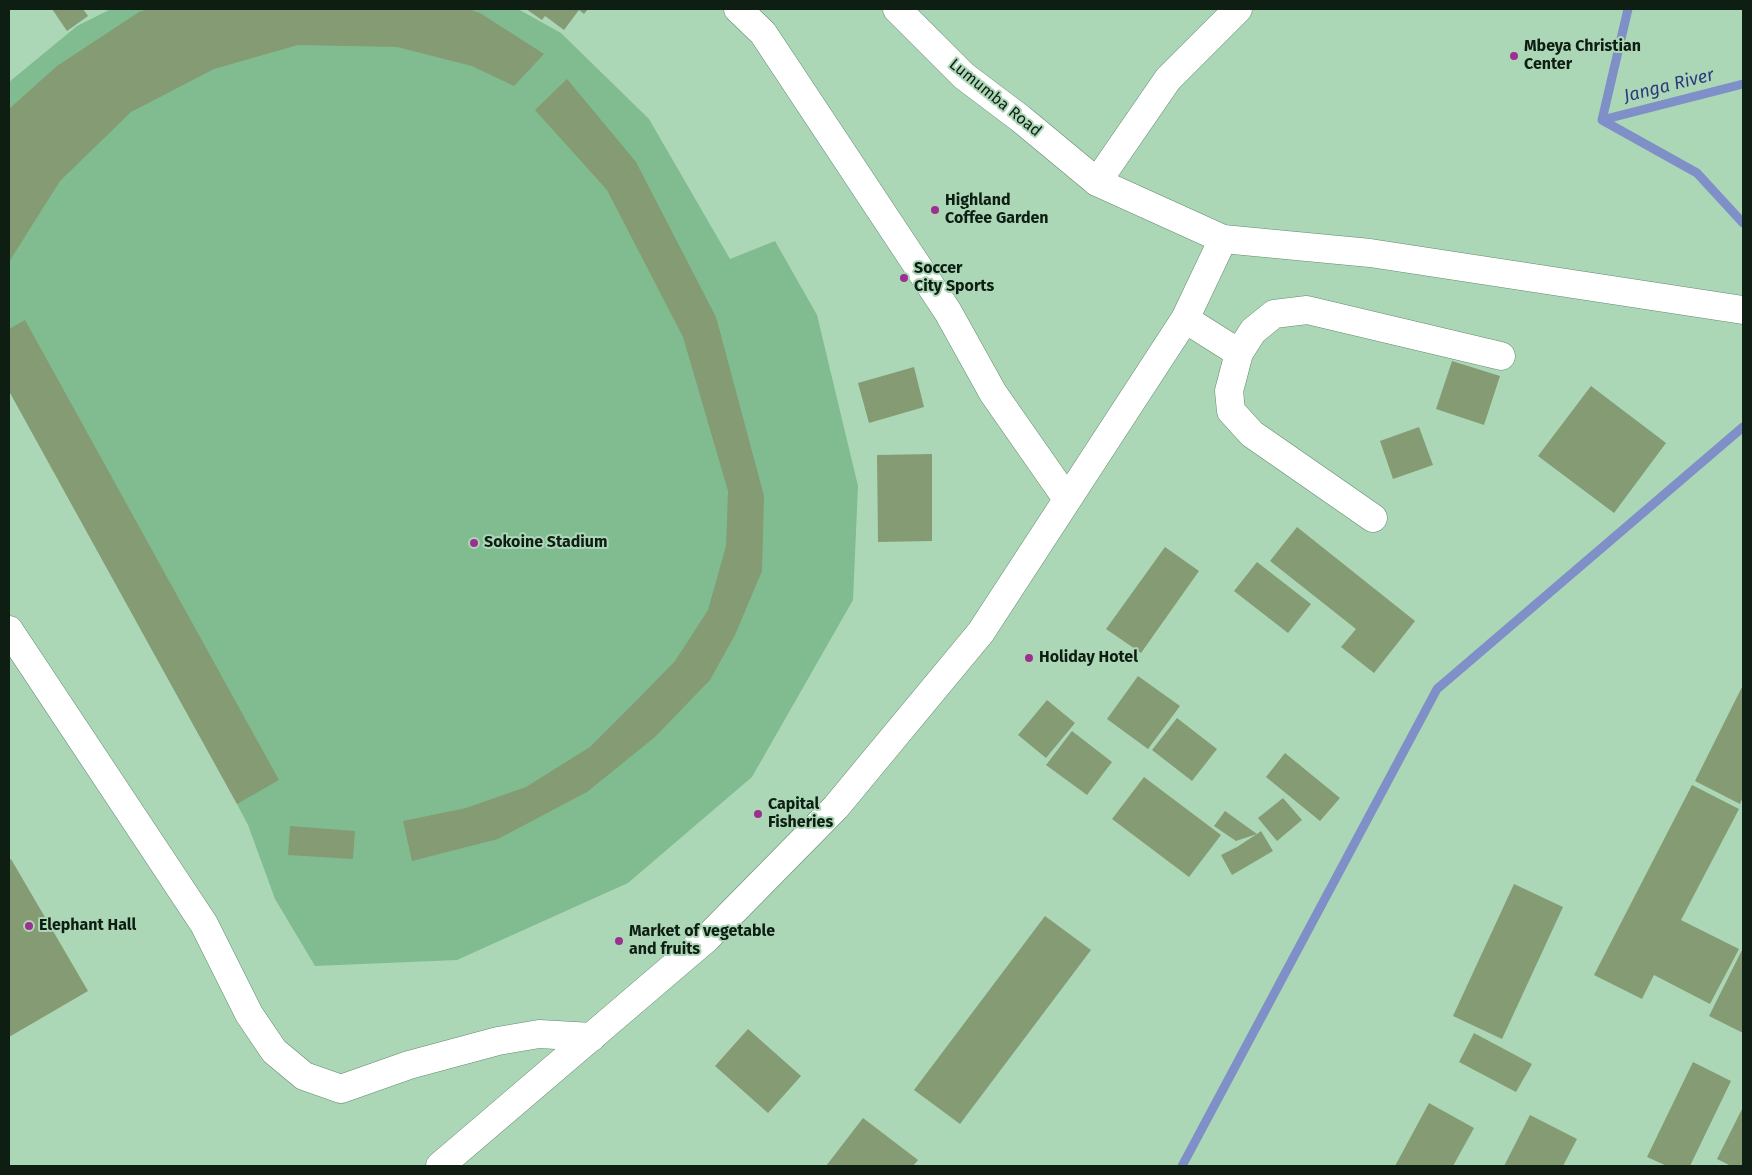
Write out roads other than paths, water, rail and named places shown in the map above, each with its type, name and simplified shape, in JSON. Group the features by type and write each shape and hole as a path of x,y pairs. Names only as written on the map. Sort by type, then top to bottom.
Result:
{"main road":[{"path":"738,9 763,33 948,312 993,393 1067,499"},
{"name":"Lumumba Road","path":"898,9 964,76 1021,119 1097,182 1223,239 1370,253 1743,310"},
{"path":"1097,182 1168,79 1238,9"},
{"path":"440,1166 707,938 836,807 981,632 1185,319 1223,239"},
{"path":"1373,518 1252,434 1231,411 1229,391 1239,353 1253,331 1274,314 1307,310 1501,356"},
{"path":"1185,319 1239,353"},
{"path":"9,630 204,924 249,1014 274,1051 304,1076 341,1089 409,1065 498,1041 539,1034 592,1037"}],"waterway":[{"path":"1602,120 1628,9"},
{"name":"Janga River","path":"1602,120 1743,84"},
{"path":"1602,120 1697,173 1743,223"},
{"path":"1182,1166 1437,689 1743,427"}],"place":[{"name":"Mbeya Christian Center","path":"1514,56"},
{"name":"Highland Coffee Garden","path":"935,210"},
{"name":"Soccer City Sports","path":"904,278"},
{"name":"Sokoine Stadium","path":"474,543"},
{"name":"Holiday Hotel","path":"1029,658"},
{"name":"Capital Fisheries","path":"758,814"},
{"name":"Elephant Hall","path":"29,926"},
{"name":"Market of vegetable and fruits","path":"619,941"}]}
